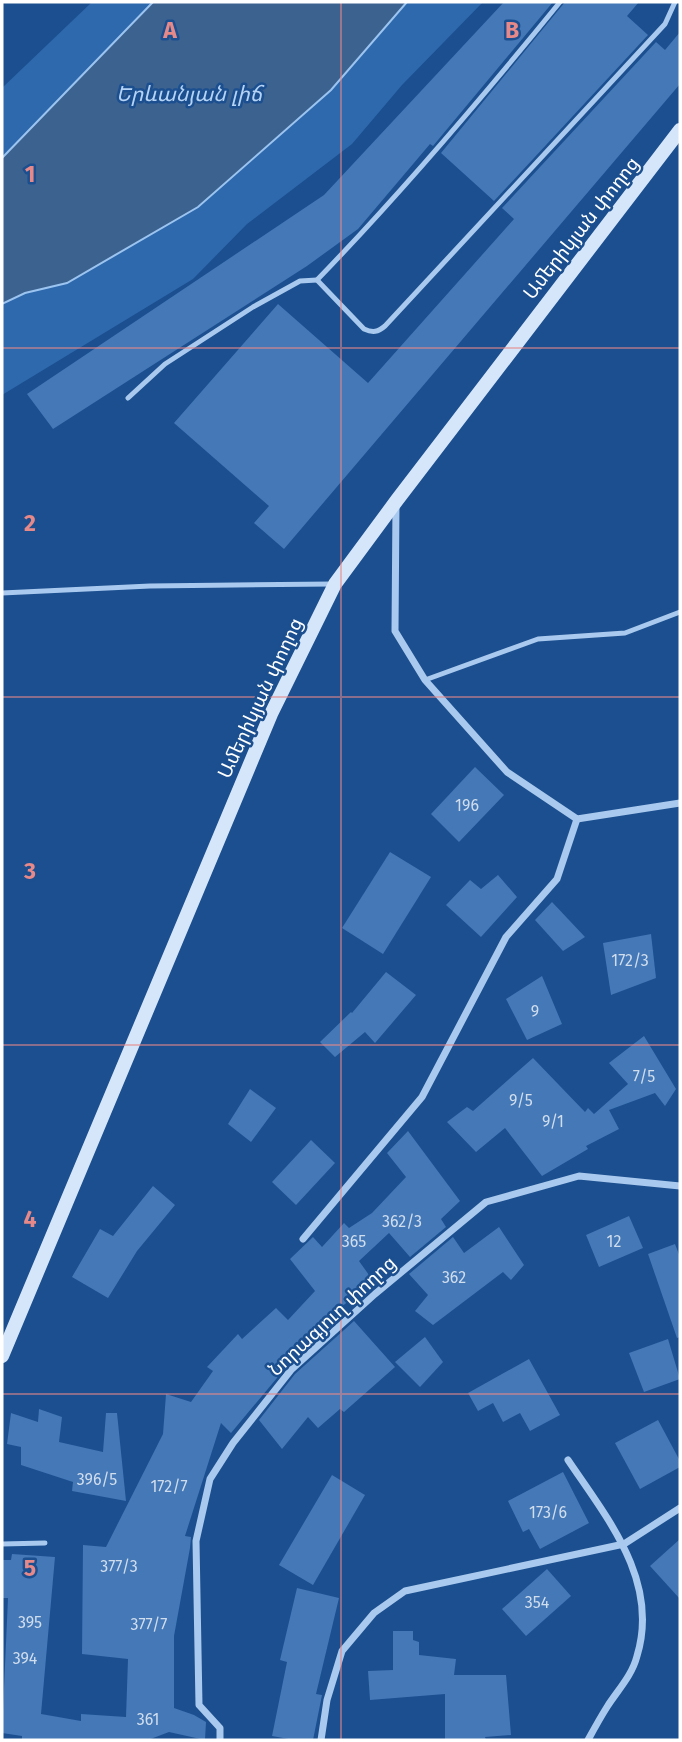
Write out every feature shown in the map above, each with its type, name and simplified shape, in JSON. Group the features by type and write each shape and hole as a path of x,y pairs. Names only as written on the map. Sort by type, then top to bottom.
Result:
{"street":[{"name":"Ամերիկյան փողոց","path":"2,1356 271,714 335,584 680,130"},
{"path":"397,500 395,631 425,680 507,772 577,819 680,803"},
{"path":"303,1239 422,1097 506,937 557,879 577,819"},
{"name":"Նորագյուղ փողոց","path":"220,1740 220,1728 199,1706 196,1541 210,1479 233,1443 291,1370 375,1294 486,1202 579,1176 680,1186"},
{"path":"568,1460 624,1544 639,1590 643,1624 637,1658 625,1683 588,1740"},
{"path":"321,1740 327,1700 342,1651 374,1613 405,1591 624,1544 680,1508"}],"lane":[{"path":"128,398 165,364 253,307 300,281 317,280 462,122 560,2"},
{"path":"317,280 364,330 379,331 665,24 675,2"},
{"path":"2,593 150,586 335,584"},
{"path":"425,680 538,639 625,633 680,612"},
{"path":"2,1544 45,1543"}],"shaded area":[{"path":"92,2 153,2 2,158 2,88"},
{"path":"407,2 483,2 402,85 352,144 247,224 193,279 2,395 2,304 25,293 67,283 198,207 331,90"}],"water":[{"name":"Երևանյան լիճ","path":"153,2 407,2 331,90 198,207 67,283 25,293 2,304 2,158"}],"building":[{"path":"504,2 553,2 433,146 430,144 358,229 307,266 53,429 27,394 324,195"},
{"path":"565,2 639,2 627,16 648,35 494,201 441,153"},
{"path":"680,32 680,84 284,549 254,523 269,506 174,423 278,304 368,383 514,219 502,208 656,42 665,50"},
{"path":"475,767 504,795 459,842 431,814"},
{"path":"390,852 431,877 383,954 342,928"},
{"path":"498,875 517,897 481,937 446,905 470,880 481,889"},
{"path":"552,902 585,937 563,951 535,920"},
{"path":"651,934 656,978 611,995 603,943"},
{"path":"386,972 416,995 375,1043 365,1032 335,1057 320,1042 352,1013"},
{"path":"542,976 562,1024 527,1040 506,999"},
{"path":"644,1036 676,1089 665,1106 655,1093 609,1110 619,1129 586,1146 588,1149 542,1176 505,1128 476,1152 447,1122 467,1107 473,1111 533,1058 585,1112 588,1108 594,1114 628,1084 609,1063"},
{"path":"250,1089 276,1108 251,1142 228,1124"},
{"path":"408,1131 460,1201 441,1219 446,1227 410,1257 389,1233 359,1261 374,1282 341,1307 346,1312 287,1366 231,1433 221,1423 185,1536 191,1537 190,1548 174,1636 174,1708 206,1722 205,1740 169,1732 148,1740 22,1740 22,1736 2,1733 8,1598 2,1598 2,1560 11,1560 12,1554 55,1557 41,1714 81,1721 81,1714 126,1717 128,1659 82,1654 83,1545 106,1547 163,1434 166,1394 191,1402 213,1371 207,1367 238,1334 242,1339 276,1308 288,1320 315,1291 290,1259 313,1237 322,1247 344,1223 349,1228 372,1213 406,1177 387,1153"},
{"path":"311,1140 335,1163 296,1205 272,1182"},
{"path":"153,1186 175,1205 137,1251 108,1298 72,1277 100,1229 113,1236"},
{"path":"629,1216 643,1248 599,1267 586,1235"},
{"path":"499,1227 524,1265 511,1280 503,1272 433,1325 415,1311 428,1295 409,1274 453,1237 464,1253"},
{"path":"675,1244 680,1257 680,1337 677,1338 648,1254"},
{"path":"354,1321 395,1367 344,1412 340,1409 318,1428 308,1417 282,1449 259,1420 295,1374"},
{"path":"425,1337 443,1362 420,1387 395,1362"},
{"path":"668,1339 680,1379 644,1392 629,1353"},
{"path":"529,1359 560,1415 530,1431 520,1413 503,1422 493,1403 478,1411 468,1393"},
{"path":"39,1409 62,1417 59,1442 103,1452 106,1413 117,1413 126,1501 72,1491 73,1482 21,1465 21,1447 7,1444 11,1413 38,1422"},
{"path":"658,1420 680,1461 680,1467 640,1489 615,1443"},
{"path":"563,1472 589,1523 540,1549 529,1529 523,1532 508,1501"},
{"path":"332,1475 365,1495 313,1585 279,1565"},
{"path":"680,1539 680,1599 650,1566"},
{"path":"547,1569 571,1596 526,1636 502,1609"},
{"path":"297,1588 339,1598 316,1694 322,1695 313,1740 272,1736 287,1662 280,1660"},
{"path":"393,1631 413,1631 413,1640 419,1642 419,1655 456,1659 454,1675 506,1675 511,1735 485,1737 486,1740 445,1740 445,1694 370,1700 368,1671 393,1670"}]}
